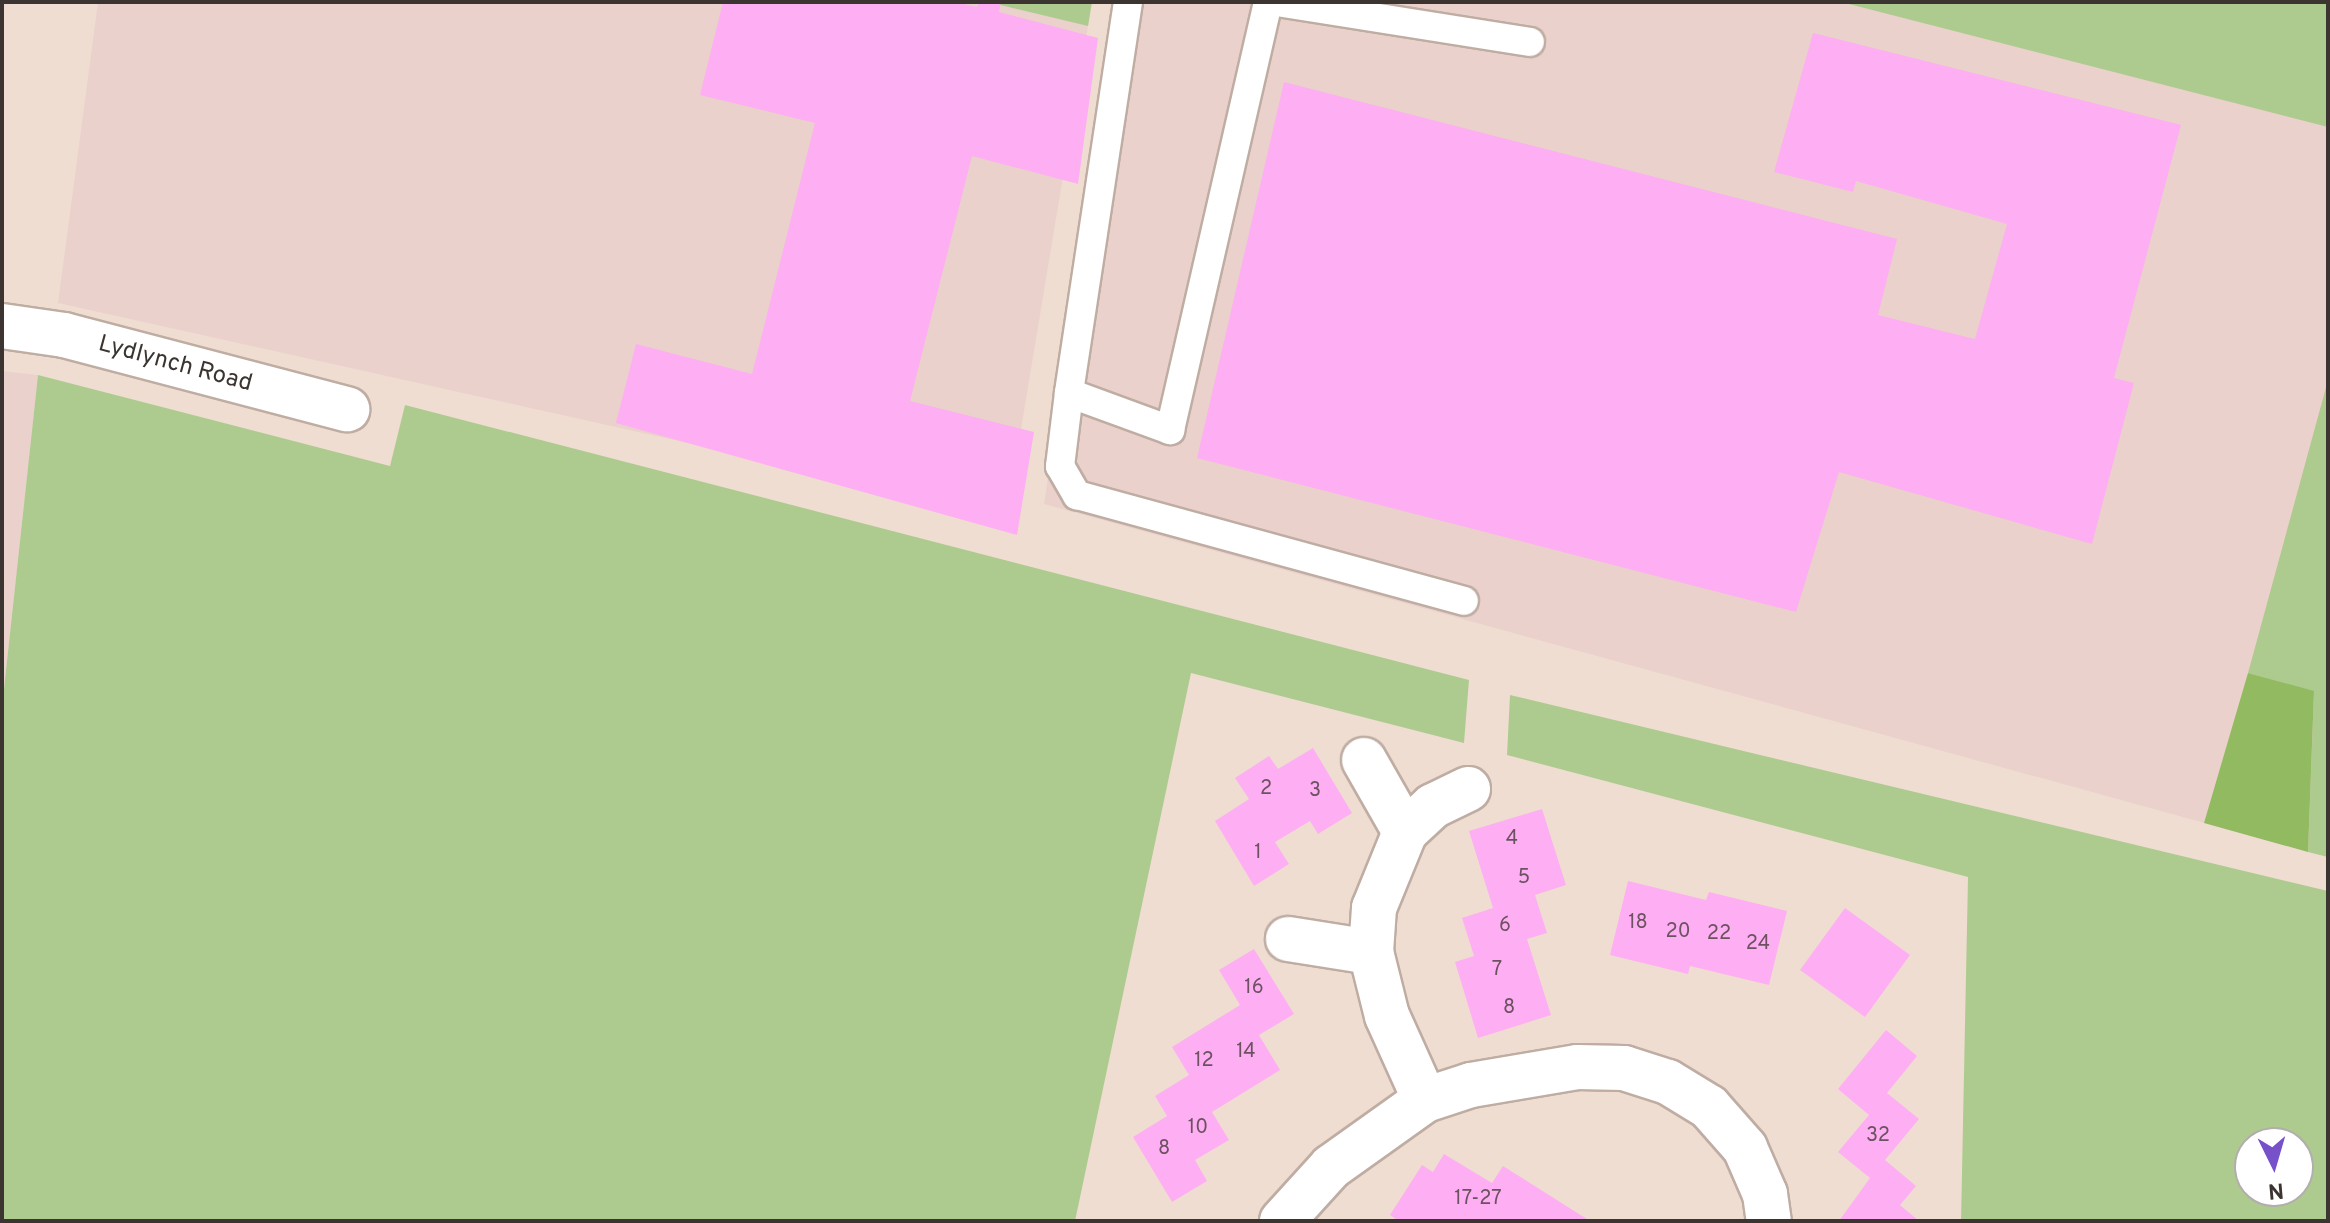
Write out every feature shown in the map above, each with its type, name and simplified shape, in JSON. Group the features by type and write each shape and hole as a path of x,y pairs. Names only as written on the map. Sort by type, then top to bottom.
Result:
{"street":[{"name":"Lydlynch Road","path":"2,326 64,335 347,409"},
{"path":"1364,760 1405,832"},
{"path":"1425,1100 1387,1016 1371,952 1374,908 1405,832 1433,806 1468,789"},
{"path":"1288,939 1371,952"},
{"path":"1282,1221 1331,1167 1425,1100 1471,1085 1577,1067 1624,1068 1668,1082 1709,1107 1745,1148 1765,1194 1769,1221"}],"lane":[{"path":"1128,2 1060,466 1077,495 1464,601"},
{"path":"1069,393 1170,430 1268,2"},
{"path":"1278,2 1530,42"}],"shaded area":[{"path":"98,2 1092,2 1007,514 58,303"},
{"path":"1119,2 2328,2 2328,857 1044,504"},
{"path":"2,371 38,375 2,707"}],"green space":[{"path":"988,2 1092,2 1088,26"},
{"path":"1841,2 2328,2 2328,127"},
{"path":"38,375 390,466 405,405 1469,680 1464,743 1191,673 1075,1221 2,1221 2,707"},
{"path":"2328,380 2328,857 2308,852 2314,692 2248,673"},
{"path":"2248,673 2314,691 2308,852 2204,823"},
{"path":"1510,695 2328,891 2328,1221 1961,1221 1968,877 1507,755"}],"building":[{"path":"723,2 956,2 977,7 979,2 1001,2 999,12 1098,38 1078,184 972,156 910,401 1034,432 1017,535 616,423 636,344 752,374 815,123 700,95"},
{"path":"1813,33 2181,125 2114,378 2134,383 2092,544 1839,472 1796,612 1197,458 1284,82 1897,239 1878,315 1975,339 2007,224 1856,181 1853,192 1774,172"},
{"path":"1313,748 1352,813 1318,834 1310,821 1275,842 1289,864 1254,886 1215,821 1249,799 1235,778 1269,756 1278,769"},
{"path":"1542,809 1566,885 1535,895 1547,933 1527,939 1551,1015 1478,1038 1455,962 1474,956 1462,918 1493,908 1469,831"},
{"path":"1628,881 1706,900 1709,892 1787,911 1769,985 1690,966 1688,974 1610,955"},
{"path":"1845,908 1910,955 1865,1017 1800,970"},
{"path":"1254,949 1294,1014 1259,1035 1280,1070 1212,1112 1229,1140 1195,1160 1207,1181 1172,1202 1133,1137 1167,1116 1155,1096 1189,1075 1172,1047 1240,1005 1219,970"},
{"path":"1886,1030 1917,1056 1887,1093 1919,1119 1885,1160 1916,1186 1900,1205 1919,1221 1839,1221 1870,1178 1838,1152 1869,1115 1838,1089"},
{"path":"1444,1154 1492,1183 1503,1166 1590,1221 1399,1221 1390,1215 1422,1165 1433,1172"}]}
